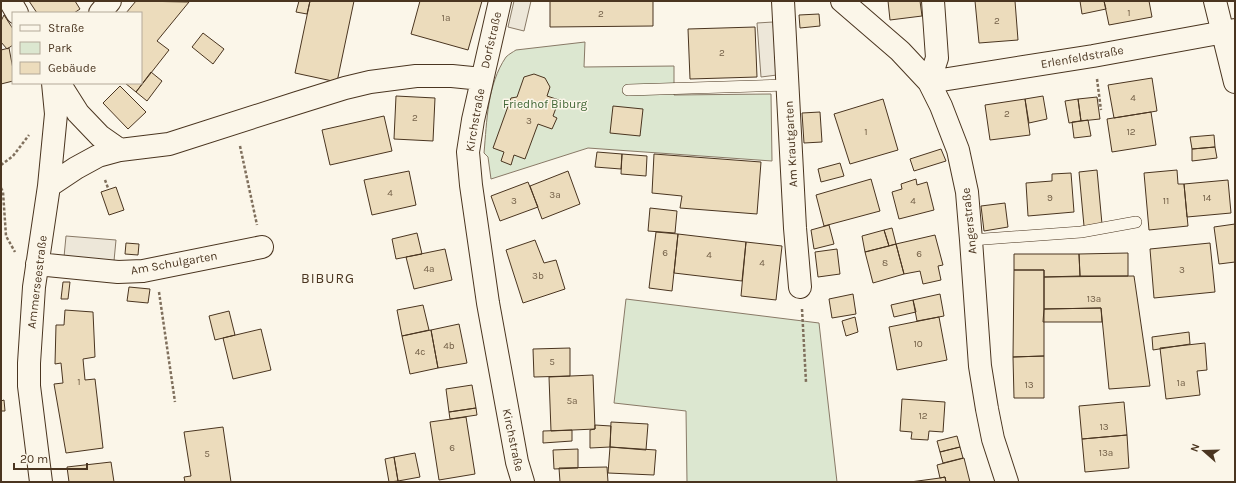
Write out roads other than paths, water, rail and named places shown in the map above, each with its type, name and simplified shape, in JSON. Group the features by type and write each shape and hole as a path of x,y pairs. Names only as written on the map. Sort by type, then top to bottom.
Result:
{"street":[{"path":"10,1 16,12"},
{"path":"101,12 110,1"},
{"name":"Dorfstraße","path":"482,79 500,1"},
{"name":"Am Krautgarten","path":"783,1 795,228 800,286"},
{"name":"Angerstraße","path":"842,1 900,51 929,82 941,106 958,150 967,192 972,240 980,366 986,409 993,439 1007,482"},
{"path":"929,82 937,58 933,1"},
{"path":"1215,1 1229,31 1235,82"},
{"name":"Erlenfeldstraße","path":"929,82 1093,56 1229,31"},
{"name":"Kirchstraße","path":"49,186 76,168 98,156 120,150 169,144 345,88 370,82 416,76 452,76 482,79 472,120 468,152 471,185 488,303 517,462 523,482"},
{"name":"Ammerseestraße","path":"41,482 29,386 29,363 32,309 37,264 49,186 56,114 53,84"},
{"path":"60,84 78,113 100,136 120,150"},
{"name":"Am Schulgarten","path":"37,264 118,272 142,271 262,247"}],"lane":[{"path":"628,90 788,86"},
{"path":"972,240 1081,232 1136,222"}],"district":[{"name":"BIBURG","path":"328,278"}],"park label":[{"name":"Friedhof Biburg","path":"545,104"}]}
